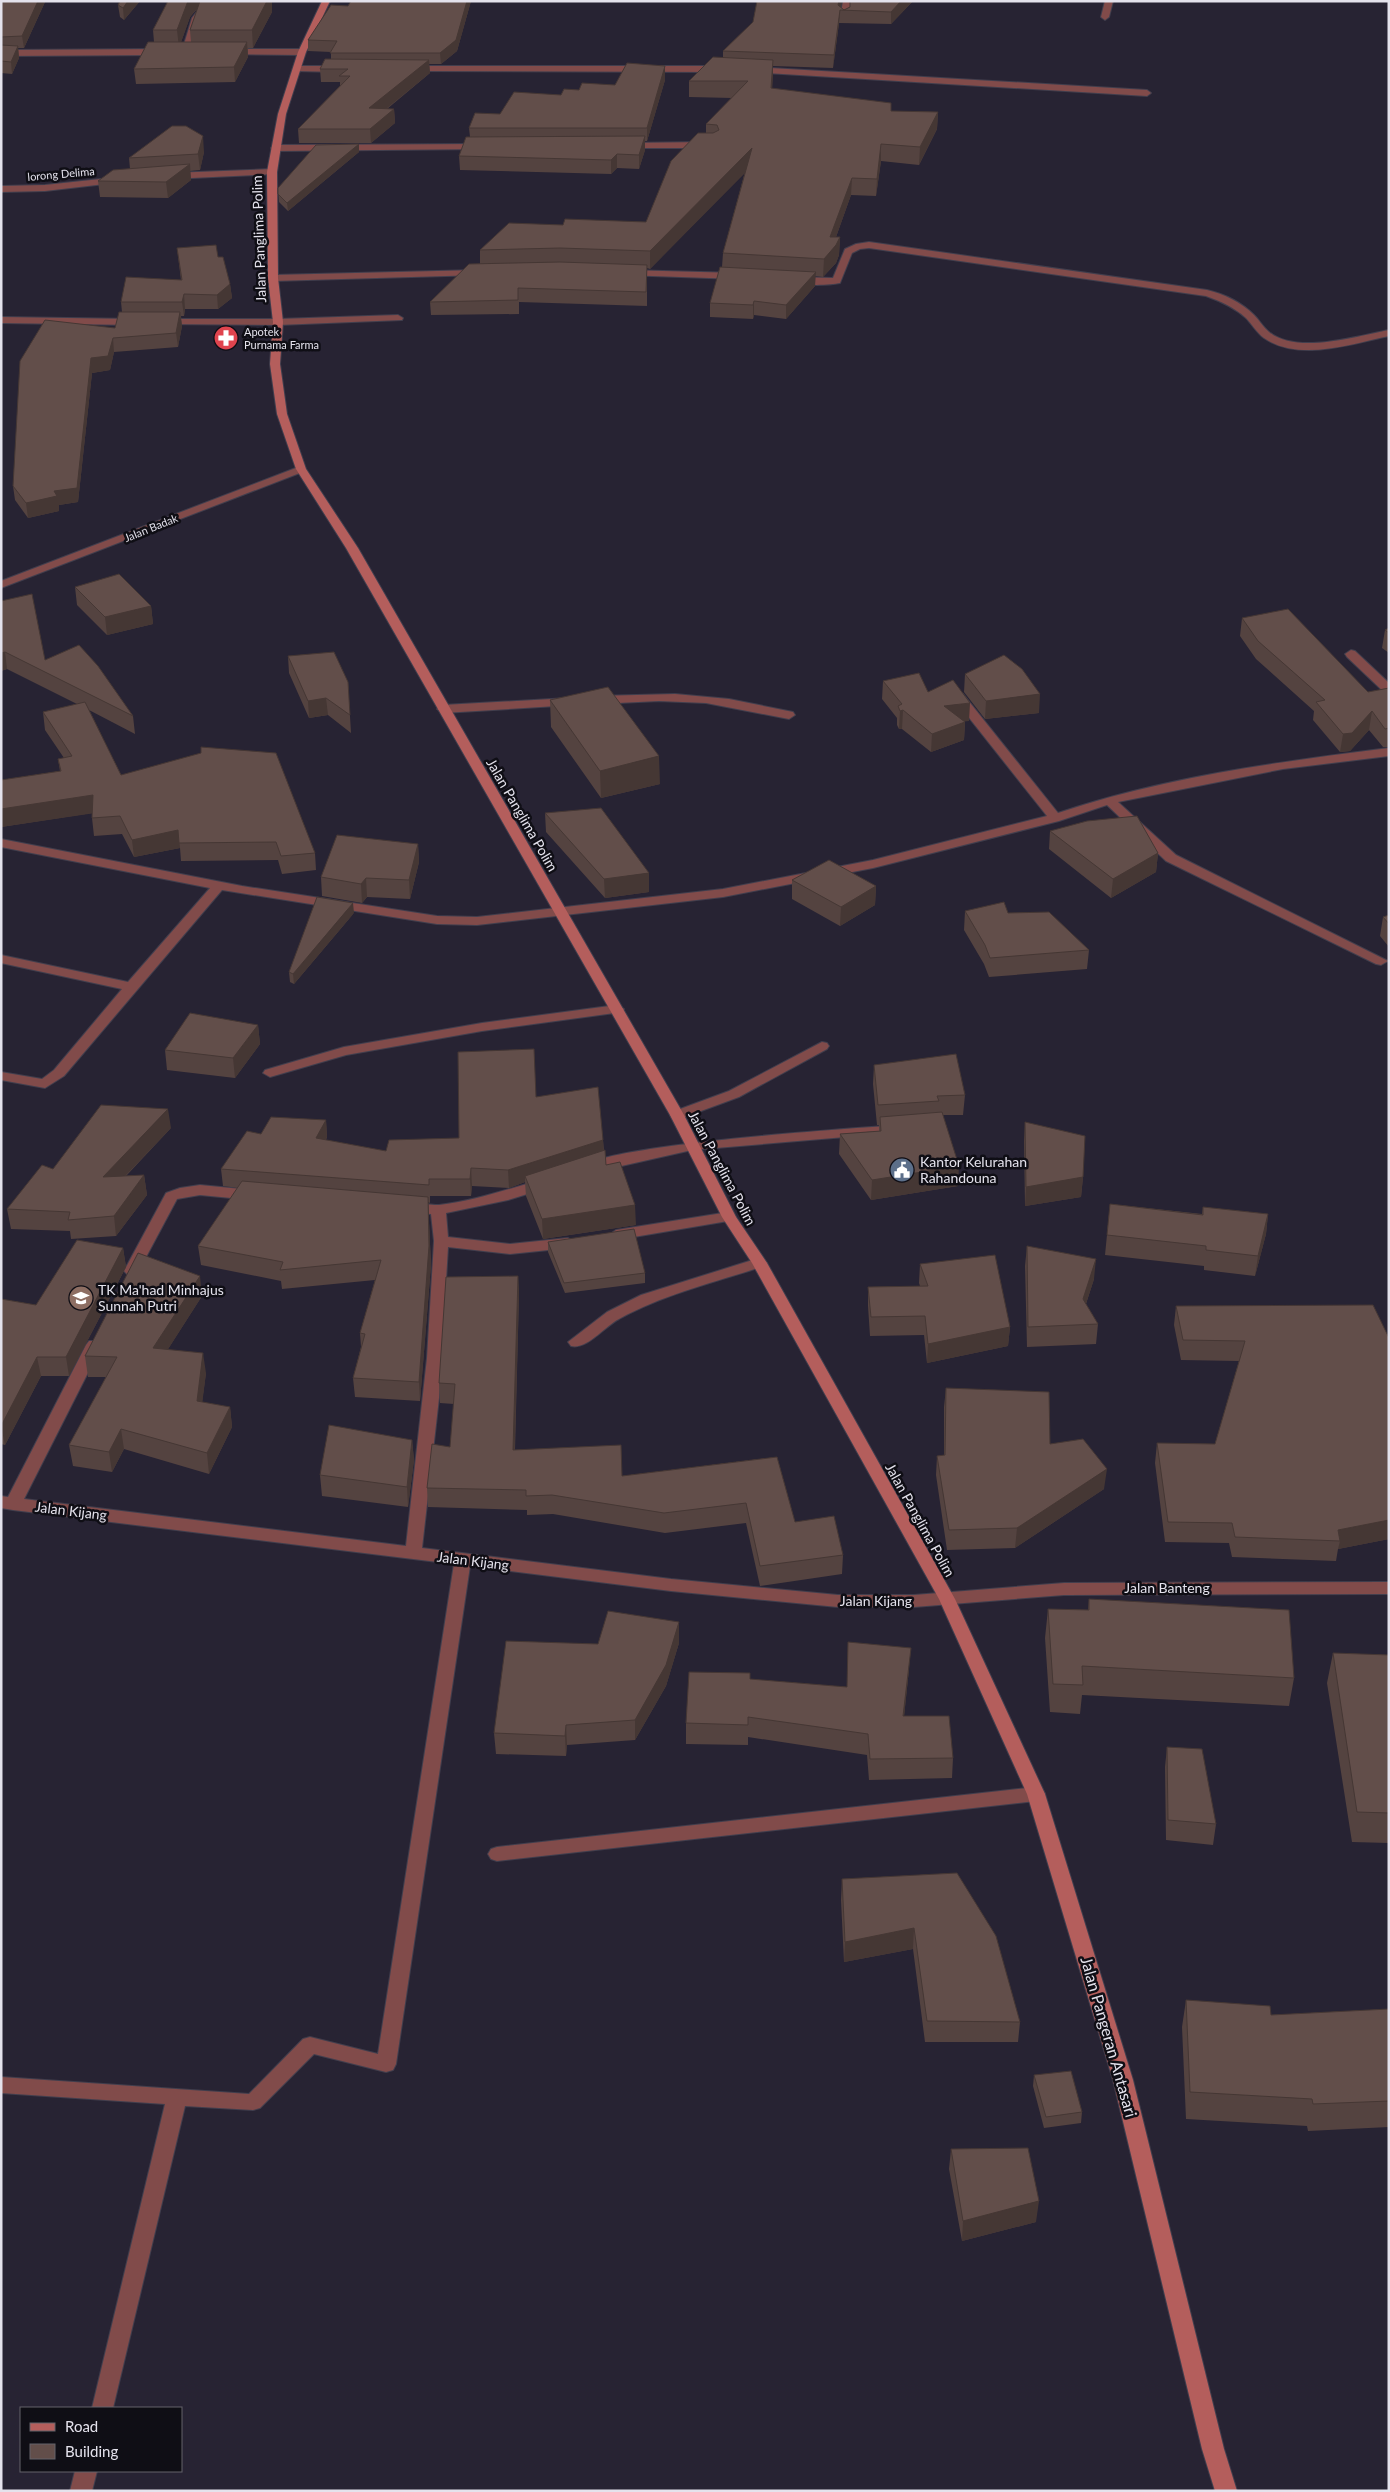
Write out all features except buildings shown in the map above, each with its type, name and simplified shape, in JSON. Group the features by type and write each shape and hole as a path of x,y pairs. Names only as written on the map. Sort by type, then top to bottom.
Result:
{"street":[{"path":"184,52 195,17 200,8 210,1"},
{"name":"Jalan Panglima Polim","path":"326,1 302,52 282,114 272,172 272,278 278,322 275,364 282,414 301,469 352,548 617,1009 677,1115 729,1217 759,1264 947,1599"},
{"path":"844,18 847,1"},
{"path":"1105,17 1109,1"},
{"path":"1,53 194,52"},
{"path":"213,52 302,52"},
{"path":"298,69 348,69"},
{"path":"397,69 736,70 1147,93"},
{"path":"618,146 712,145"},
{"path":"276,148 493,147"},
{"path":"158,176 272,172"},
{"name":"lorong Delima","path":"1,189 45,188 129,179"},
{"path":"781,279 834,282 839,278 846,252 852,247 869,245 1207,293 1229,300 1248,315 1269,337 1286,344 1318,345 1389,333"},
{"path":"272,278 490,273"},
{"path":"616,273 753,277"},
{"path":"1,320 278,322 398,318"},
{"name":"Jalan Badak","path":"1,585 301,469"},
{"path":"1351,654 1389,690"},
{"path":"444,709 646,697 722,701 789,715"},
{"path":"959,697 1055,818"},
{"path":"1,843 219,885 437,920 477,921 723,893 873,864 1055,818 1109,800 1283,765 1389,752"},
{"path":"1109,800 1172,858 1381,961"},
{"path":"1,1076 45,1084 59,1073 66,1062 133,987 219,885"},
{"path":"1,959 133,987"},
{"path":"270,1072 362,1047 617,1009"},
{"path":"677,1115 734,1094 822,1046"},
{"path":"576,1173 602,1164 692,1146 914,1128"},
{"path":"398,1207 438,1210 508,1195 558,1179"},
{"path":"126,1284 171,1196 180,1191 192,1190 269,1196"},
{"path":"413,1554 431,1416 439,1321 441,1241 438,1210"},
{"path":"603,1237 729,1217"},
{"path":"441,1241 510,1249 583,1240"},
{"path":"576,1342 612,1316 646,1300 759,1264"},
{"path":"7,1503 103,1328"},
{"name":"Jalan Kijang","path":"7,1503 671,1585 838,1601 947,1599"},
{"path":"1,2085 253,2102 310,2045 386,2064 463,1560"},
{"name":"Jalan Banteng","path":"947,1599 1064,1589 1389,1588"},
{"name":"Jalan Pangeran Antasari","path":"947,1599 1036,1794 1123,2080 1213,2449 1226,2491"},
{"path":"497,1854 1036,1794"},
{"path":"102,2407 177,2097"},
{"path":"82,2491 86,2472"}],"place":[{"name":"Apotek Purnama Farma","path":"226,338"},
{"name":"Kantor Kelurahan Rahandouna","path":"902,1170"},
{"name":"TK Ma'had Minhajus Sunnah Putri","path":"81,1298"}]}
